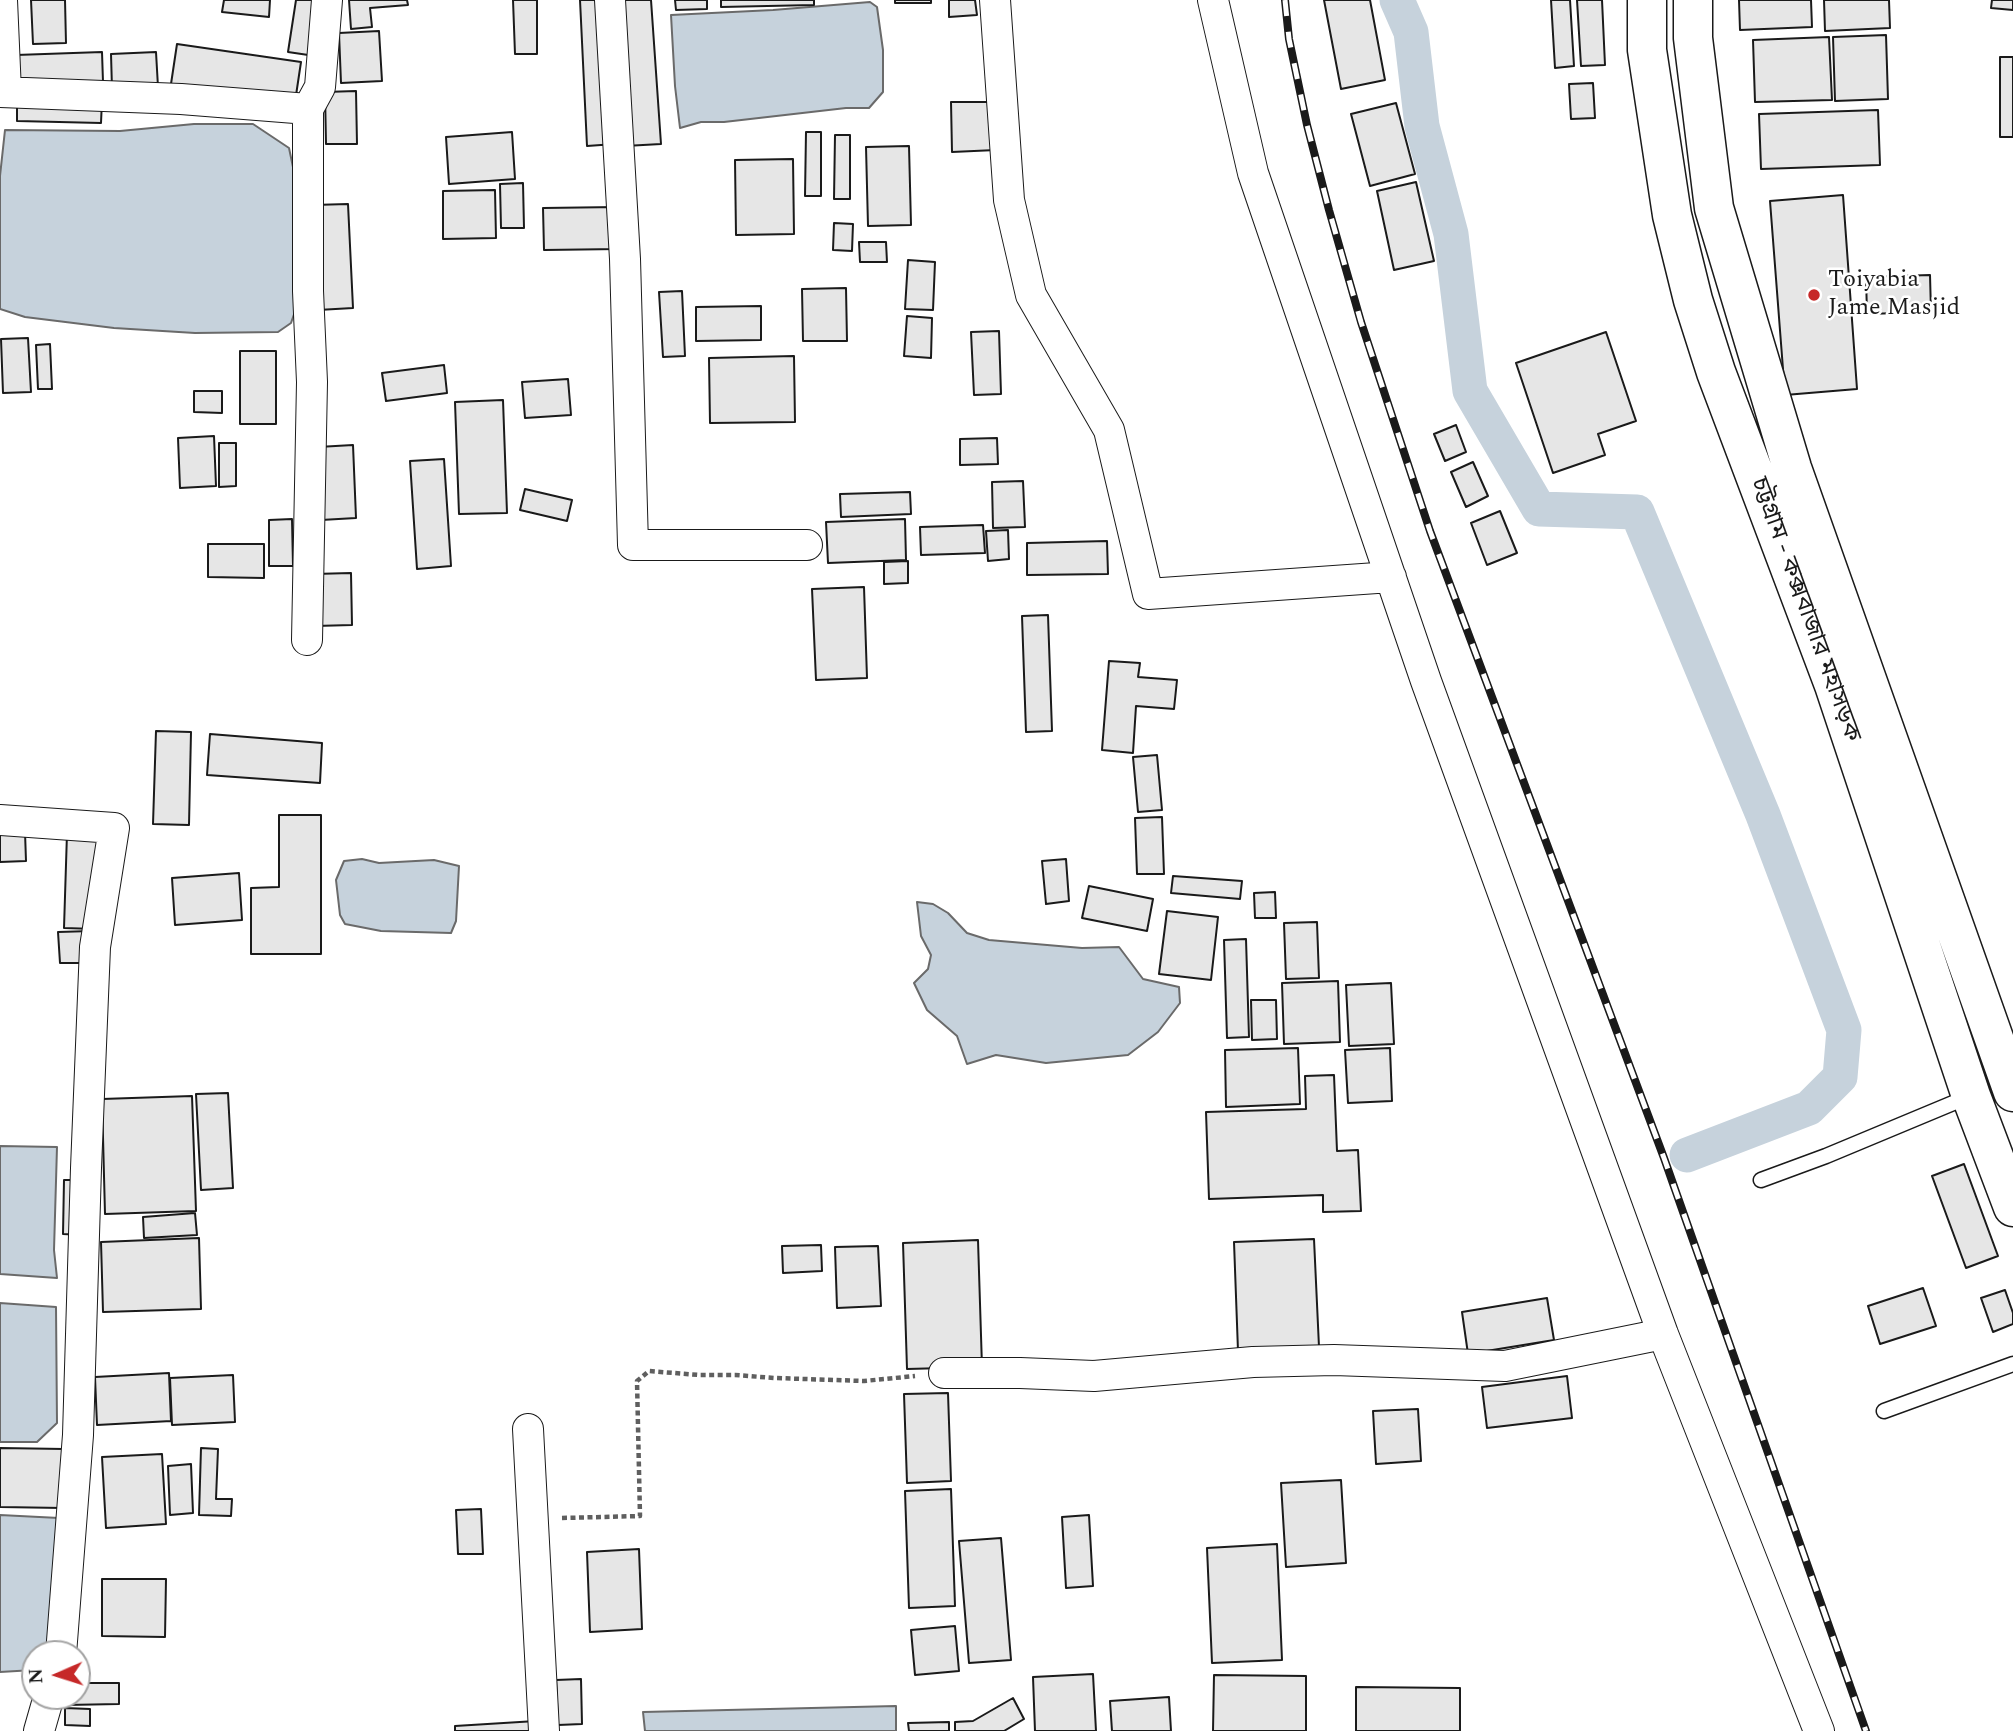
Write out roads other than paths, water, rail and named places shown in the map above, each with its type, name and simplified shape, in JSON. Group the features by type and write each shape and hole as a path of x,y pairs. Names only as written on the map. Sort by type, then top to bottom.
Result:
{"highway":[{"name":"চট্টগ্রাম - কক্সবাজার মহাসড়ক","path":"1647,0 1647,50 1670,202 1693,300 1716,372 1834,685 1971,1096 2006,1163 2013,1207"},
{"name":"চট্টগ্রাম - কক্সবাজার মহাসড়ক","path":"1693,0 1693,38 1714,208 1792,468 2013,1092"}],"street":[{"path":"2,0 3,92 181,99 308,109"},
{"path":"307,640 312,382 308,291 308,109 320,87 327,0"},
{"path":"610,0 625,259 633,545 807,545"},
{"path":"995,0 1009,200 1031,295 1108,430 1148,594 1391,577"},
{"path":"1213,0 1253,173 1426,681 1663,1334 1819,1731"},
{"path":"0,820 114,828 95,947 78,1435 62,1640"},
{"path":"944,1373 1094,1376 1253,1362 1334,1360 1504,1366 1663,1334"},
{"path":"528,1429 544,1731"},
{"path":"39,1731 45,1710"}],"lane":[{"path":"1761,1180 1971,1096"},
{"path":"1884,1411 2013,1364"}],"waterway":[{"path":"1397,0 1411,32 1422,126 1451,234 1470,391 1539,509 1637,512 1763,815 1844,1030 1840,1077 1809,1108 1687,1155"}],"railway":[{"path":"1285,0 1289,39 1307,125 1329,210 1361,322 1430,531 1664,1158 1866,1731"}],"place":[{"name":"Toiyabia Jame Masjid","path":"1814,295"}]}
